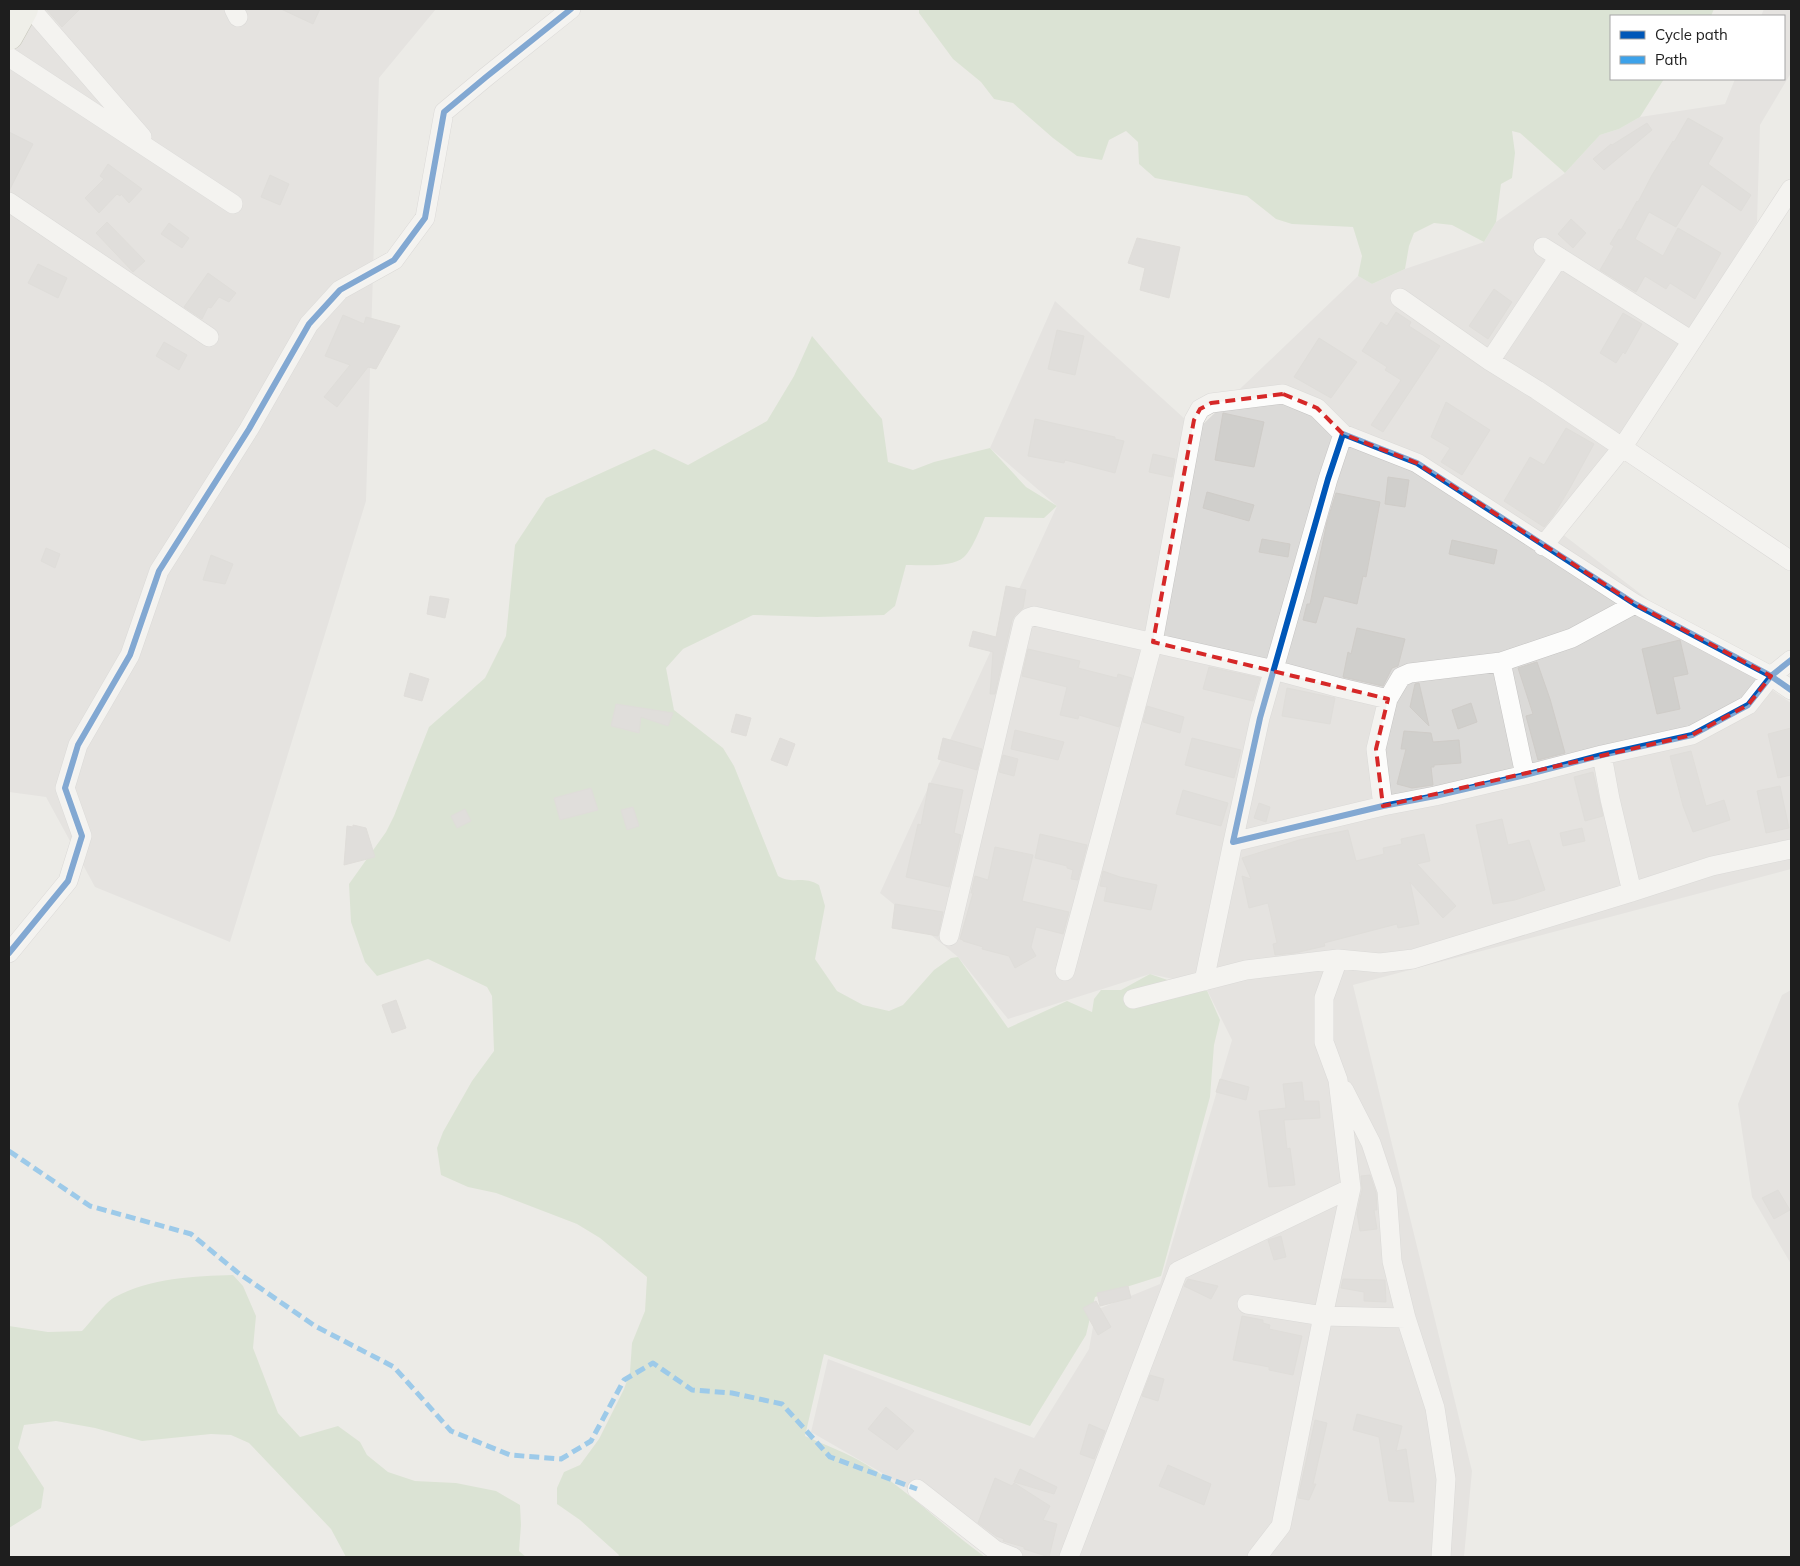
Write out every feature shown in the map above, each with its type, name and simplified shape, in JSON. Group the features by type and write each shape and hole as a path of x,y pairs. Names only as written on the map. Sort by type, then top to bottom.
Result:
{"street":[{"path":"9,36 24,9"},
{"path":"31,9 156,153"},
{"path":"9,953 68,881 82,836 65,788 78,745 130,655 159,572 249,429 309,324 340,290 394,260 426,218 444,112 571,9"},
{"path":"9,57 233,204"},
{"path":"1544,546 1622,448 1791,189"},
{"path":"9,202 209,338"},
{"path":"1543,247 1692,341"},
{"path":"1490,361 1559,257"},
{"path":"1400,298 1490,361 1791,561"},
{"path":"1065,971 1153,642 1194,420 1200,409 1211,403 1282,394 1317,408 1343,434 1417,463 1635,604 1770,676 1791,690"},
{"path":"1204,982 1260,718 1328,479 1343,434"},
{"path":"1383,806 1376,749 1388,699 1401,677 1410,673 1501,662 1572,638 1635,604"},
{"path":"948,936 1023,623 1028,618 1034,616 1153,642 1388,699"},
{"path":"1233,842 1692,735 1748,705 1770,676 1791,660"},
{"path":"1501,662 1526,775"},
{"path":"1602,755 1610,799 1632,892"},
{"path":"1133,999 1246,970 1338,959 1380,963 1413,959 1712,866 1791,849"},
{"path":"1338,959 1324,998 1324,1042 1338,1080 1371,1143 1387,1191 1392,1261 1406,1318 1435,1408 1446,1479 1441,1557"},
{"path":"1257,1557 1281,1526 1351,1188 1338,1080"},
{"path":"1069,1557 1178,1271 1351,1188"},
{"path":"1247,1304 1323,1316 1406,1318"},
{"path":"916,1489 995,1550 1014,1557"}],"highlighted area":[{"path":"1283,394 1317,408 1343,434 1417,463 1635,604 1771,676 1748,705 1692,735 1383,806 1376,749 1388,699 1153,642 1194,420 1200,409 1211,403"}],"shaded area":[{"path":"9,9 436,9 379,78 366,501 230,942 95,887 46,797 9,792"},
{"path":"1764,9 1791,9 1791,73 1760,125 1757,222 1561,533 1714,650 1791,703 1791,869 1353,985 1472,1471 1464,1557 999,1557 990,1554 903,1485 811,1432 828,1359 1034,1438 1089,1349 1096,1310 1160,1284 1232,1040 1205,986 1150,974 1008,1019 958,957 880,893 1057,506 990,448 1055,301 1197,430 1358,276 1372,284 1405,269 1484,242 1496,222 1565,173 1600,135 1619,129 1640,117 1725,104 1735,80 1785,80 1785,15 1761,15"},
{"path":"1791,990 1791,1264 1752,1197 1738,1104 1782,995"}],"green space":[{"path":"919,9 1714,9 1711,15 1610,15 1610,80 1663,80 1640,117 1619,129 1600,135 1565,173 1520,133 1512,131 1515,153 1512,178 1501,184 1496,222 1484,242 1452,225 1434,223 1414,233 1409,246 1405,269 1372,284 1358,276 1362,256 1353,227 1292,224 1276,219 1247,196 1155,178 1139,164 1138,142 1126,131 1109,140 1102,160 1077,156 1013,103 994,99 981,82 953,59 919,13"},
{"path":"812,336 882,419 888,462 913,470 934,462 990,448 1026,487 1057,506 1044,518 985,517 970,549 959,561 936,565 906,565 895,606 884,615 817,617 753,615 683,649 666,668 674,710 723,748 734,766 778,876 789,880 813,882 819,885 825,906 815,959 837,991 863,1005 889,1011 903,1005 934,970 951,958 958,957 1008,1028 1067,1001 1092,1012 1094,999 1101,990 1121,990 1150,974 1188,987 1205,986 1220,1020 1214,1045 1210,1097 1161,1276 1095,1297 1086,1335 1030,1426 824,1354 805,1436 867,1465 913,1498 985,1557 618,1557 619,1555 580,1520 557,1504 557,1488 564,1472 580,1465 599,1439 624,1389 630,1372 632,1343 645,1311 647,1277 600,1238 577,1224 496,1193 468,1187 441,1175 437,1148 443,1132 472,1081 494,1051 492,996 487,987 428,959 377,976 365,962 351,922 349,884 386,832 429,727 485,678 506,636 515,545 546,498 654,449 688,465 767,421 794,376"},
{"path":"233,1275 243,1286 256,1316 253,1348 278,1413 300,1437 338,1426 360,1442 367,1455 388,1472 415,1481 456,1483 496,1491 520,1505 519,1551 526,1557 346,1557 331,1529 249,1443 231,1435 211,1434 142,1441 95,1428 56,1421 24,1425 18,1448 44,1488 41,1508 9,1528 9,1326 48,1332 82,1331 111,1300 129,1291 172,1279"}],"building":[{"path":"46,9 80,9 62,27"},
{"path":"281,9 320,9 313,24"},
{"path":"1688,118 1723,138 1708,164 1751,195 1741,211 1702,184 1676,227 1649,212 1635,239 1663,256 1678,228 1721,253 1695,299 1670,283 1666,289 1645,276 1636,292 1600,270 1614,246 1610,244 1619,229 1621,230 1652,175"},
{"path":"1647,123 1652,130 1604,170 1593,159 1611,144"},
{"path":"9,132 33,144 9,191"},
{"path":"108,164 142,189 129,203 121,194 120,196 117,194 99,213 85,198 104,179 100,176"},
{"path":"270,175 289,184 280,205 261,197"},
{"path":"1571,219 1586,233 1573,248 1558,234"},
{"path":"107,222 145,261 133,272 96,233"},
{"path":"169,223 189,238 182,248 161,234"},
{"path":"1137,238 1180,247 1169,298 1140,290 1145,268 1128,263"},
{"path":"38,264 67,278 58,298 28,283"},
{"path":"208,273 236,293 229,302 219,297 211,308 208,307 202,319 184,307"},
{"path":"1494,289 1512,302 1488,339 1469,326"},
{"path":"1396,312 1411,322 1409,326 1440,346 1383,432 1371,425 1401,380 1385,370 1387,367 1362,351 1381,322 1387,326"},
{"path":"1623,313 1642,324 1625,354 1623,352 1616,363 1600,353"},
{"path":"343,315 364,324 366,317 400,326 376,369 368,367 337,407 324,397 350,365 325,356"},
{"path":"1057,330 1084,336 1075,375 1048,369"},
{"path":"1319,338 1357,362 1331,398 1294,377"},
{"path":"164,342 187,355 179,370 156,356"},
{"path":"1446,402 1490,430 1462,475 1441,462 1450,448 1431,437"},
{"path":"1223,413 1264,422 1254,467 1215,460"},
{"path":"1035,419 1115,437 1115,439 1124,441 1115,473 1065,460 1064,463 1028,456"},
{"path":"1566,428 1594,444 1570,488 1544,527 1504,501 1530,457 1544,465"},
{"path":"1153,454 1175,459 1172,477 1149,472"},
{"path":"1388,477 1409,480 1405,507 1385,504"},
{"path":"1207,492 1254,505 1249,521 1203,508"},
{"path":"1336,493 1380,502 1366,577 1363,576 1357,604 1324,596 1316,623 1303,620 1307,604 1310,604 1327,522"},
{"path":"1262,539 1290,544 1288,557 1259,552"},
{"path":"1452,540 1497,550 1494,564 1449,554"},
{"path":"46,548 60,554 55,568 41,561"},
{"path":"211,555 233,564 225,584 203,580"},
{"path":"1006,586 1026,590 1023,608 1012,620 995,694 990,694 993,652 969,646 973,631 996,637"},
{"path":"430,596 449,599 445,618 427,614"},
{"path":"1357,628 1405,639 1398,666 1392,668 1383,686 1343,677 1348,652 1351,654"},
{"path":"1680,640 1688,674 1673,677 1680,709 1657,714 1642,649"},
{"path":"1028,649 1080,661 1078,668 1117,678 1118,674 1132,678 1119,727 1079,715 1078,719 1060,715 1067,687 1022,676"},
{"path":"1537,662 1550,699 1565,753 1538,760 1526,716 1533,714 1518,668"},
{"path":"1209,667 1260,678 1253,701 1203,689"},
{"path":"410,673 429,679 422,701 404,696"},
{"path":"1419,683 1429,726 1410,707 1415,684"},
{"path":"1287,688 1335,698 1330,724 1282,716"},
{"path":"1471,703 1477,722 1458,729 1452,710"},
{"path":"616,704 673,713 668,726 641,717 639,733 611,726"},
{"path":"1147,706 1184,717 1180,733 1143,722"},
{"path":"736,714 751,718 746,736 731,732"},
{"path":"1791,728 1791,775 1778,778 1768,734"},
{"path":"1015,730 1064,742 1058,760 1011,749"},
{"path":"1404,731 1431,733 1433,742 1459,740 1461,763 1434,765 1434,767 1431,767 1433,785 1412,788 1397,784 1406,749 1401,749"},
{"path":"780,738 795,744 787,766 771,760"},
{"path":"943,738 982,749 977,770 938,759"},
{"path":"1192,738 1241,750 1234,778 1185,765"},
{"path":"1691,751 1706,806 1724,800 1730,820 1693,832 1683,806 1670,756"},
{"path":"1003,755 1018,759 1014,776 999,772"},
{"path":"1593,772 1603,816 1585,821 1574,777"},
{"path":"929,783 963,790 954,833 961,835 949,887 906,877 918,824 921,825"},
{"path":"1780,786 1789,828 1766,833 1757,791"},
{"path":"591,788 598,810 560,820 554,798"},
{"path":"1183,790 1228,803 1221,826 1176,814"},
{"path":"1259,803 1270,807 1266,822 1254,818"},
{"path":"633,807 639,826 627,830 621,810"},
{"path":"465,809 471,821 457,828 451,816"},
{"path":"1502,819 1508,845 1529,840 1545,890 1515,900 1493,904 1476,825"},
{"path":"353,825 366,828 375,857 344,865 347,826 353,827"},
{"path":"1582,828 1585,841 1563,846 1560,833"},
{"path":"1348,830 1356,861 1384,854 1383,848 1402,844 1401,839 1424,834 1430,861 1417,864 1456,906 1443,918 1410,882 1419,924 1398,928 1397,924 1324,943 1325,946 1295,953 1275,955 1273,944 1277,943 1268,903 1249,908 1242,876 1251,879 1242,858 1299,840"},
{"path":"1040,834 1087,845 1078,880 1071,879 1073,870 1067,868 1067,866 1035,858"},
{"path":"995,847 1033,855 1022,901 1069,912 1063,934 1036,927 1031,947 1036,956 1015,968 1009,956 982,949 983,947 960,939 973,893 971,893 975,876 988,880"},
{"path":"1103,871 1120,877 1157,885 1151,910 1104,901 1107,887 1100,886"},
{"path":"895,904 943,912 938,936 892,928"},
{"path":"396,1000 406,1028 392,1033 382,1005"},
{"path":"1220,1079 1249,1087 1246,1100 1216,1092"},
{"path":"1302,1082 1304,1101 1319,1101 1320,1118 1284,1120 1287,1149 1290,1148 1295,1185 1269,1187 1259,1111 1286,1108 1283,1084"},
{"path":"1370,1175 1376,1193 1377,1210 1374,1210 1377,1229 1360,1231 1357,1213 1362,1190 1361,1176"},
{"path":"1778,1190 1790,1210 1774,1219 1762,1198"},
{"path":"1281,1236 1286,1257 1274,1260 1268,1240"},
{"path":"1188,1279 1218,1286 1211,1299 1184,1286"},
{"path":"1343,1279 1385,1280 1386,1302 1364,1301 1364,1292 1341,1288"},
{"path":"1128,1286 1131,1298 1100,1306 1097,1293"},
{"path":"1096,1301 1111,1327 1098,1335 1083,1308"},
{"path":"1242,1316 1263,1320 1263,1323 1270,1325 1269,1329 1302,1336 1293,1375 1269,1370 1269,1367 1233,1360"},
{"path":"1150,1375 1164,1379 1158,1401 1142,1396"},
{"path":"886,1407 914,1431 897,1450 868,1429"},
{"path":"1357,1414 1402,1426 1396,1451 1406,1449 1414,1502 1389,1501 1379,1437 1353,1430"},
{"path":"1315,1420 1327,1423 1313,1484 1316,1484 1309,1500 1298,1498"},
{"path":"1089,1424 1105,1431 1094,1459 1080,1454"},
{"path":"1168,1465 1211,1484 1204,1505 1159,1486"},
{"path":"1020,1469 1057,1487 1054,1494 1014,1482"},
{"path":"995,1478 1012,1486 1014,1483 1050,1506 1043,1520 1057,1524 1049,1557 1003,1541 1004,1539 996,1536 978,1523"}],"marked path":[{"path":"9,1151 90,1206 191,1234 237,1272 315,1326 394,1367 451,1431 510,1455 561,1459 591,1441 624,1380 653,1363 692,1390 732,1393 782,1404 830,1457 917,1489"}],"cycle path":[{"path":"9,953 68,881 82,836 65,788 78,745 130,655 159,571 249,429 309,324 340,290 394,260 425,218 444,112 571,9"},
{"path":"1791,660 1771,676 1748,705 1692,735 1233,842 1260,718 1328,479 1343,434 1417,463 1635,604 1771,676 1791,690"}]}
